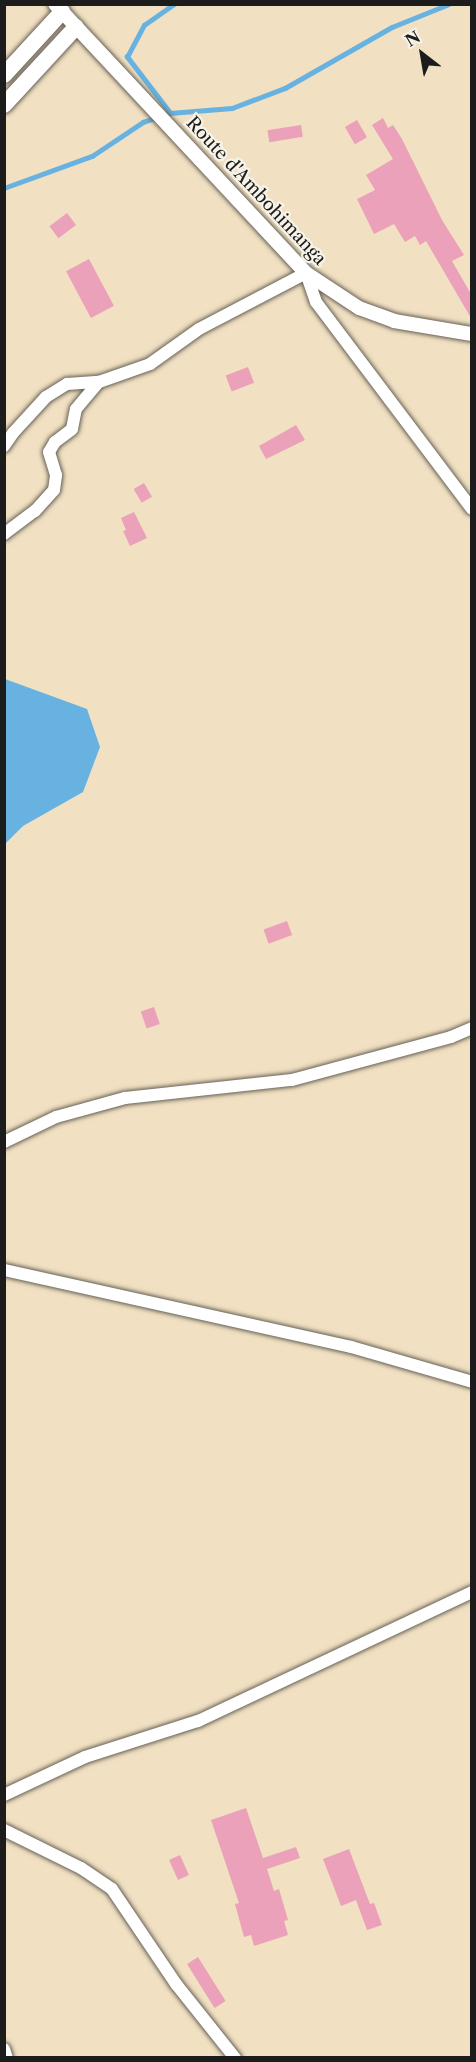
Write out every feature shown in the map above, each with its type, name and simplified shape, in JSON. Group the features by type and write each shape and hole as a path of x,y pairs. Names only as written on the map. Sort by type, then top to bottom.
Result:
{"main road":[{"path":"4,75 58,8"},
{"path":"4,105 76,27"}],"street":[{"name":"Route d'Ambohimanga","path":"58,8 306,273 329,291 368,312 394,321 471,334"},
{"path":"4,446 12,433 45,397 67,384 99,382 150,364 199,329 306,273 316,302 471,509"},
{"path":"4,534 34,511 54,490 56,474 49,452 55,442 72,429 76,409 99,382"},
{"path":"4,1142 56,1117 125,1098 292,1080 451,1037 471,1028"},
{"path":"4,1270 351,1347 471,1382"},
{"path":"4,1795 85,1757 198,1721 471,1592"},
{"path":"4,1830 81,1868 112,1889 176,1984 235,2058"},
{"path":"4,2049 8,2058"}],"water":[{"path":"5,679 87,709 100,747 83,792 23,826 5,844"}],"building":[{"path":"383,118 388,128 393,125 402,139 442,220 464,255 452,261 471,294 471,318 426,241 420,245 415,236 405,242 394,224 374,234 357,199 375,190 366,175 393,159 372,125"},
{"path":"357,120 367,137 355,144 345,127"},
{"path":"301,125 303,137 269,142 267,130"},
{"path":"67,213 76,225 58,238 49,226"},
{"path":"89,259 114,306 91,318 66,271"},
{"path":"248,367 254,383 232,391 226,376"},
{"path":"296,425 305,440 266,459 259,446"},
{"path":"144,483 152,497 142,503 134,489"},
{"path":"134,512 147,538 130,546 123,531 126,530 121,518"},
{"path":"287,921 292,935 269,944 264,930"},
{"path":"154,1007 160,1024 147,1029 141,1012"},
{"path":"246,1808 263,1858 296,1847 300,1858 267,1869 274,1891 279,1889 288,1920 284,1921 288,1935 254,1946 251,1935 244,1937 235,1904 239,1903 211,1820"},
{"path":"349,1849 370,1904 374,1903 382,1925 367,1930 356,1900 341,1906 323,1859"},
{"path":"180,1855 189,1875 178,1880 169,1860"},
{"path":"198,1957 226,2001 215,2008 187,1964"}],"waterway":[{"path":"170,113 127,57 144,25 174,4"},
{"path":"4,188 92,156 143,122 170,113 232,108 285,88 392,27 449,4"}]}
